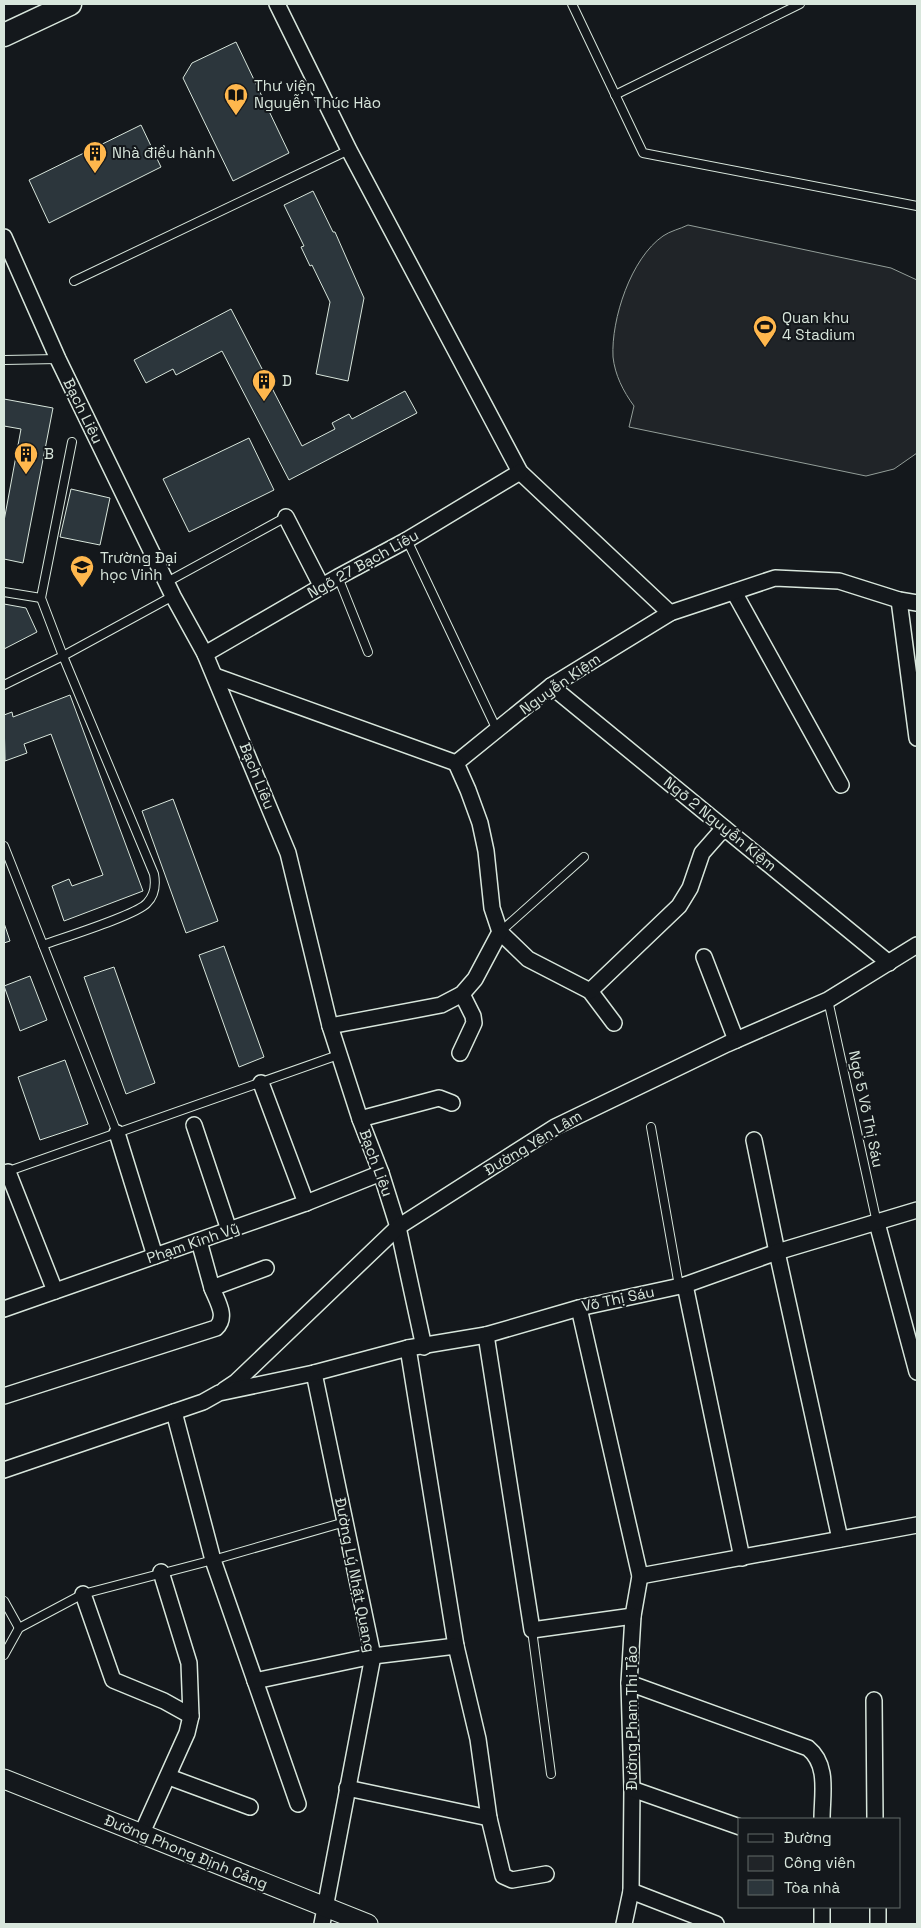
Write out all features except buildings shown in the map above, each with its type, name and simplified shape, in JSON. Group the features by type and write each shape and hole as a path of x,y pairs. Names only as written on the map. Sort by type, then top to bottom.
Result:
{"main road":[{"path":"4,35 70,4"}],"street":[{"path":"277,4 348,150 520,472 670,613"},
{"name":"Bạch Liêu","path":"4,237 58,359 173,596 205,654 288,853 330,1026 341,1054 360,1119 382,1173 398,1228 424,1347"},
{"name":"Ngõ 27 Bạch Liêu","path":"205,654 338,577 407,540 520,472"},
{"path":"286,517 322,587"},
{"name":"Nguyễn Kiệm","path":"456,763 551,686 670,613 775,578 839,582 899,600 917,603"},
{"path":"734,592 841,784"},
{"path":"899,600 917,738"},
{"path":"215,676 456,763 480,823 486,852 492,908 500,932 528,959 590,991 614,1023"},
{"name":"Ngõ 2 Nguyễn Kiệm","path":"551,686 888,963"},
{"path":"590,991 679,906 690,888 702,853 724,828"},
{"path":"330,1026 441,1005 462,994 476,979 500,932"},
{"name":"Đường Yên Lâm","path":"219,1393 236,1382 398,1228 555,1127 736,1040 828,1000 917,945"},
{"path":"704,957 736,1040"},
{"path":"460,1053 474,1023 473,1016 462,994"},
{"path":"261,1083 306,1203"},
{"path":"360,1119 439,1098 452,1103"},
{"path":"194,1125 229,1230"},
{"path":"117,1133 155,1256"},
{"path":"754,1140 840,1539"},
{"path":"6,1172 55,1291"},
{"name":"Phạm Kinh Vỹ","path":"4,1309 306,1203 382,1173"},
{"name":"Võ Thị Sáu","path":"219,1393 314,1374 408,1348 424,1347 486,1335 579,1308 682,1285 777,1252 917,1210"},
{"path":"877,1223 917,1372"},
{"path":"4,1396 216,1328 221,1322 222,1316 199,1240"},
{"path":"212,1288 266,1268"},
{"path":"682,1285 742,1558"},
{"name":"Đường Pham Thi Tảo","path":"579,1308 640,1576 633,1616 629,1684 632,1789 631,1891 624,1924"},
{"path":"486,1335 532,1630 633,1616"},
{"path":"408,1348 456,1646 478,1738 489,1818 503,1876 512,1880 546,1874"},
{"name":"Đường Lý Nhật Quang","path":"314,1374 373,1656 323,1916"},
{"path":"4,1470 203,1402 219,1393"},
{"path":"174,1412 213,1560 298,1804"},
{"path":"640,1576 917,1525"},
{"path":"141,1834 169,1777 187,1733 191,1716 189,1663 161,1572"},
{"path":"83,1594 113,1680 164,1701 191,1716"},
{"path":"255,1681 373,1656 456,1646"},
{"path":"629,1684 808,1748 821,1766 822,1818"},
{"path":"874,1700 875,1818"},
{"path":"169,1777 250,1807"},
{"name":"Đường Phong Định Cảng","path":"4,1779 141,1834 323,1916 368,1924"},
{"path":"348,1788 489,1818"},
{"path":"632,1789 738,1826"},
{"path":"631,1891 716,1924"},
{"path":"822,1908 822,1924"},
{"path":"878,1908 878,1924"}],"lane":[{"path":"572,4 643,153 917,206"},
{"path":"615,95 800,4"},
{"path":"74,281 348,150"},
{"path":"4,360 58,359"},
{"path":"43,945 142,908 154,894 155,883 154,874 63,656 41,598 72,442"},
{"path":"167,582 286,517"},
{"path":"407,540 497,730"},
{"path":"338,577 368,652"},
{"path":"4,592 41,598"},
{"path":"4,685 63,656 173,596"},
{"path":"4,846 117,1133"},
{"path":"500,932 584,857"},
{"name":"Ngõ 5 Võ Thị Sáu","path":"828,1000 877,1223"},
{"path":"6,1172 341,1054"},
{"path":"651,1127 682,1285"},
{"path":"4,1655 19,1628 83,1594 161,1572 213,1560 345,1522"},
{"path":"4,1601 19,1628"},
{"path":"532,1630 551,1774"}],"green space":[{"name":"Quan khu 4 Stadium","path":"688,225 891,268 917,280 917,453 894,469 866,476 629,427 634,406 620,383 613,357 615,325 625,290 641,259 652,246 666,234"}],"place":[{"name":"Thư viện Nguyễn Thúc Hào","path":"236,116"},
{"name":"Nhà điều hành","path":"95,174"},
{"name":"Quan khu 4 Stadium","path":"765,348"},
{"name":"D","path":"264,402"},
{"name":"B","path":"26,475"},
{"name":"Trường Đại học Vinh","path":"82,588"}]}
